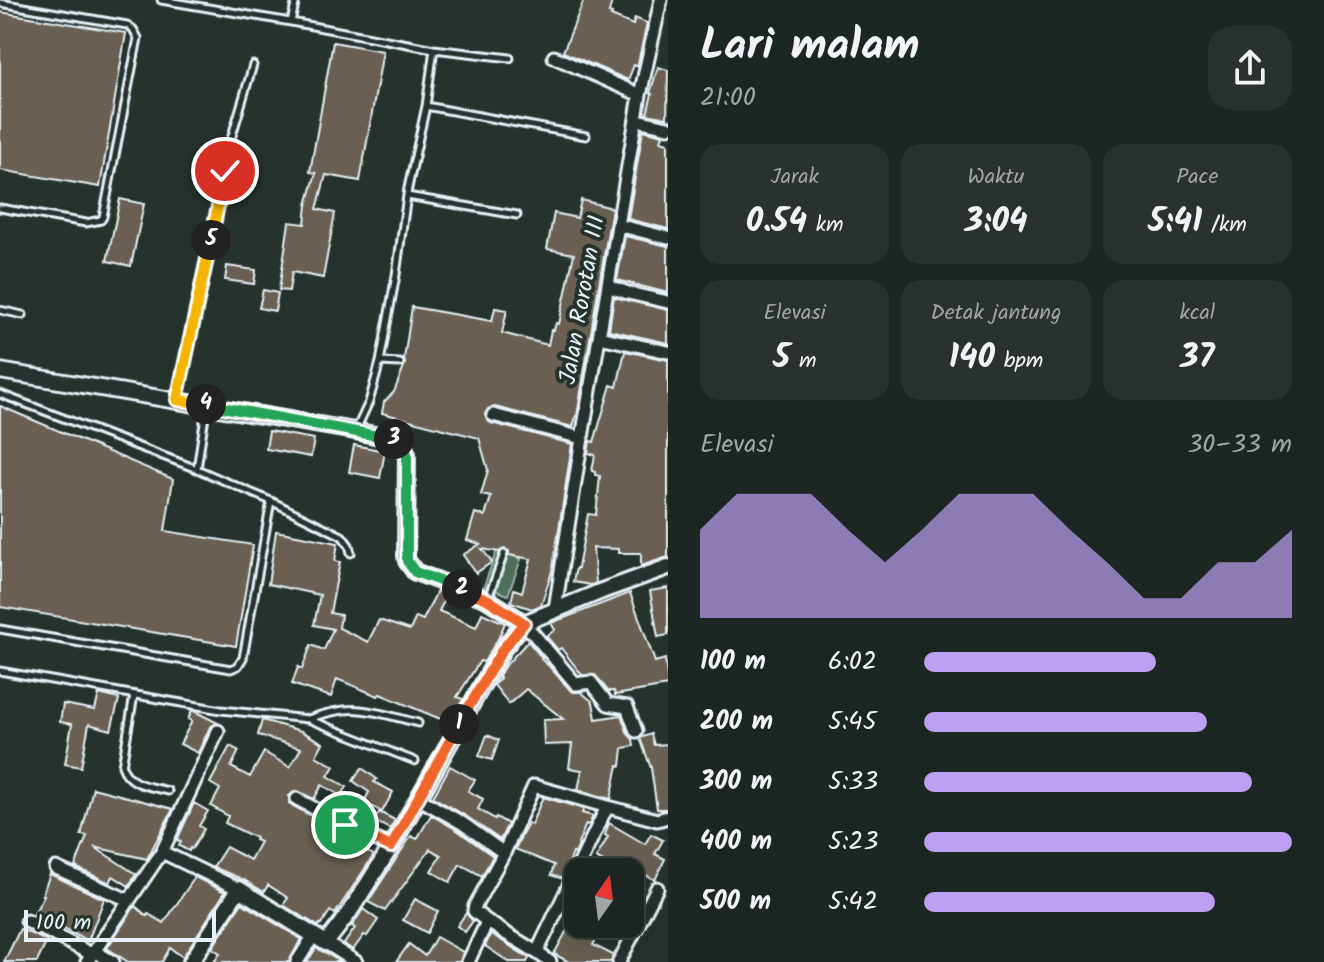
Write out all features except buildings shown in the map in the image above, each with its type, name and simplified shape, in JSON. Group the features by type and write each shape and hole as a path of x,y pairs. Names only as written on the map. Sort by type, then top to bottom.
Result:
{"street":[{"name":"Jalan Rorotan III","path":"555,609 640,95 661,0"},
{"path":"554,57 640,95"},
{"path":"637,120 668,127"},
{"path":"618,225 668,238"},
{"path":"608,286 668,302"},
{"path":"599,337 668,352"},
{"path":"0,371 207,404 401,442 407,454 406,556 410,568 487,599 524,623 576,684 591,682 608,704 625,705 636,731"},
{"path":"493,415 582,438"},
{"path":"297,962 349,913 391,847 502,650 524,623 668,567"},
{"path":"90,956 162,852 218,731"},
{"path":"550,962 474,911 534,786 657,820 668,817"},
{"path":"418,798 462,823 504,853"},
{"path":"297,799 391,847"},
{"path":"537,952 608,807"},
{"path":"162,852 239,889 356,962"},
{"path":"56,868 128,900"},
{"path":"619,962 657,888"},
{"path":"191,962 239,889"},
{"path":"27,921 90,956 113,962"},
{"path":"468,962 487,922"}],"lane":[{"path":"161,0 434,49 510,58"},
{"path":"291,22 296,0"},
{"path":"0,3 127,25 138,38 101,220 86,223 0,208"},
{"path":"355,431 369,402 380,362 434,49"},
{"path":"177,400 231,139 253,65"},
{"path":"426,106 586,136"},
{"path":"407,196 517,215"},
{"path":"0,310 23,315"},
{"path":"380,362 400,363"},
{"path":"0,394 197,469 271,501 342,536 351,553"},
{"path":"197,469 207,404"},
{"path":"0,629 235,668 243,658 271,501"},
{"path":"487,599 504,554"},
{"path":"0,671 221,710 308,719 415,761"},
{"path":"134,695 122,766 126,776 134,782 168,791"},
{"path":"308,719 350,708 418,723"}],"green space":[{"path":"497,550 521,559 508,595 484,586"}],"route":[{"path":"225,171 177,400 401,442 407,454 406,556 410,568 487,599 524,623 502,650 391,847 345,825"}]}
